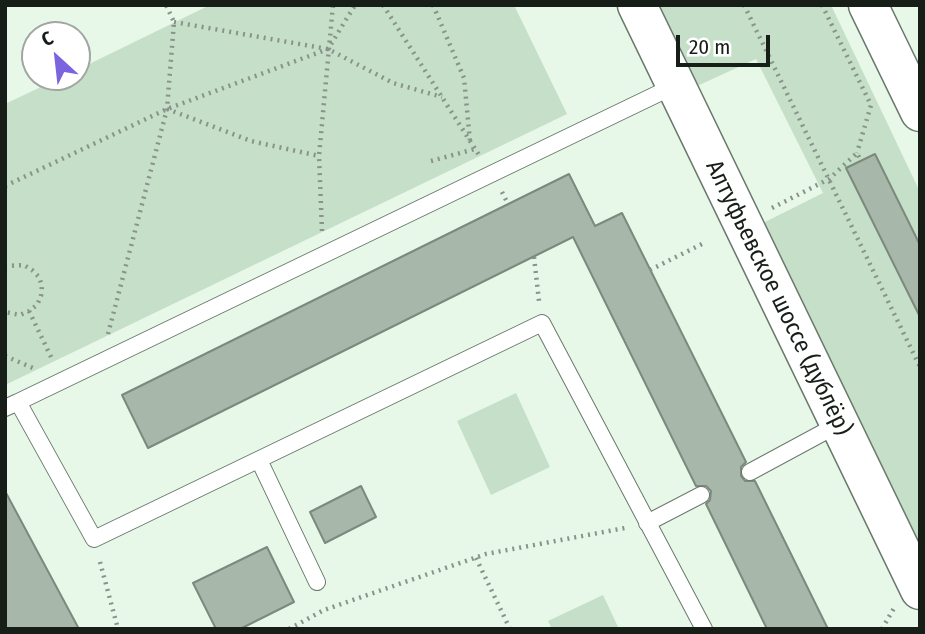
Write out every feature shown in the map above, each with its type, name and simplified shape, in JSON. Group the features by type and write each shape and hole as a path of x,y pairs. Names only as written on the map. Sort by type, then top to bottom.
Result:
{"main road":[{"name":"Алтуфьевское шоссе (дублёр)","path":"637,5 839,424 908,596"},
{"path":"868,5 920,112"}],"lane":[{"path":"676,85 11,405 94,539 542,323 704,629"},
{"path":"750,472 839,424"},
{"path":"259,460 317,582"},
{"path":"647,523 701,495"}],"path":[{"path":"108,359 107,336 167,109 174,22 166,5"},
{"path":"332,251 322,232 319,156 333,5"},
{"path":"5,186 167,109 328,49 355,5"},
{"path":"383,5 480,156"},
{"path":"433,5 464,78 470,141"},
{"path":"744,5 920,367"},
{"path":"765,212 829,179 857,153 871,105 822,5"},
{"path":"174,22 328,49 393,83 442,97"},
{"path":"167,109 251,141 319,156"},
{"path":"431,160 475,149"},
{"path":"857,153 861,161"},
{"path":"650,270 704,243"},
{"path":"534,257 542,323"},
{"path":"5,266 24,265 38,277 41,286 41,296 29,311 19,314 5,312"},
{"path":"29,311 62,381"},
{"path":"289,629 324,610 486,554 647,523"},
{"path":"94,539 118,629"},
{"path":"476,558 510,629"},
{"path":"882,629 908,596"}],"green space":[{"path":"210,5 514,5 567,114 5,385 5,104 32,91 91,91 91,63"},
{"path":"655,5 831,5 920,192 920,554 761,224 823,193 756,59 695,87"},
{"path":"516,393 550,467 491,495 457,421"},
{"path":"603,595 619,629 552,629 548,621"}],"building":[{"path":"875,154 920,245 920,317 846,168"},
{"path":"569,174 595,226 622,213 746,462 741,467 741,476 745,481 755,481 828,629 767,629 706,504 710,500 711,491 706,486 696,486 573,237 148,448 122,395"},
{"path":"361,486 376,517 325,543 310,512"},
{"path":"5,491 79,629 5,629"},
{"path":"267,547 294,602 240,629 216,629 193,583"}]}
